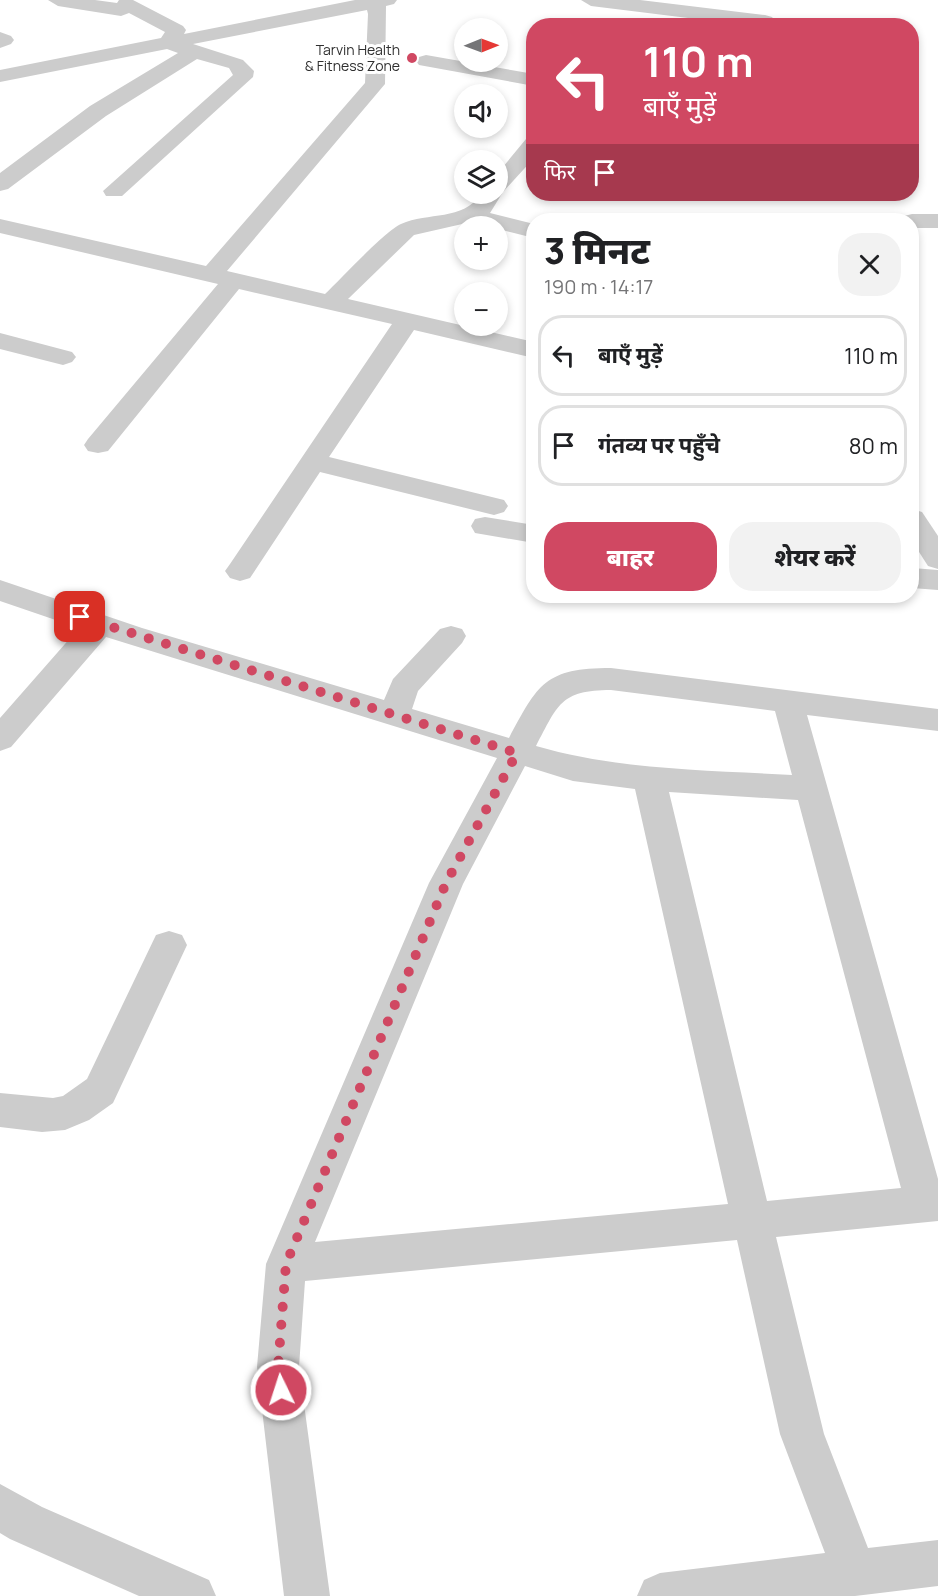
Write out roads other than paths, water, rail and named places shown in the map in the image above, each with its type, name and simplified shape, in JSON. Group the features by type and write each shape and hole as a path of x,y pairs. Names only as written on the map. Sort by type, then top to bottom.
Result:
{"street":[{"path":"58,0 123,7 176,30 168,43"},
{"path":"591,0 726,18"},
{"path":"766,18 775,0"},
{"path":"0,76 376,1 375,84 222,277 98,445"},
{"path":"114,191 243,77 244,71 236,64 168,43"},
{"path":"0,184 88,117 195,51"},
{"path":"426,61 526,79"},
{"path":"508,175 526,154"},
{"path":"331,302 406,230 418,224 470,215 485,204"},
{"path":"470,215 526,229"},
{"path":"919,221 938,221"},
{"path":"1,227 526,348"},
{"path":"240,571 406,322"},
{"path":"0,341 63,357"},
{"path":"313,462 490,516 526,531"},
{"path":"919,529 938,559"},
{"path":"919,579 938,580"},
{"path":"0,590 100,624 394,716 573,769 649,778 812,789"},
{"path":"0,739 100,624"},
{"path":"394,716 404,687 451,636"},
{"path":"307,1596 278,1367 286,1264 446,883 546,700 558,688 577,679 611,679 938,720"},
{"path":"286,1264 931,1203 788,702"},
{"path":"649,778 802,1434 855,1573"},
{"path":"0,1110 63,1114 83,1107 100,1091 169,945"},
{"path":"0,1507 26,1523 193,1596"},
{"path":"660,1596 938,1563"}],"place":[{"name":"Tarvin Health & Fitness Zone","path":"412,58"}]}
